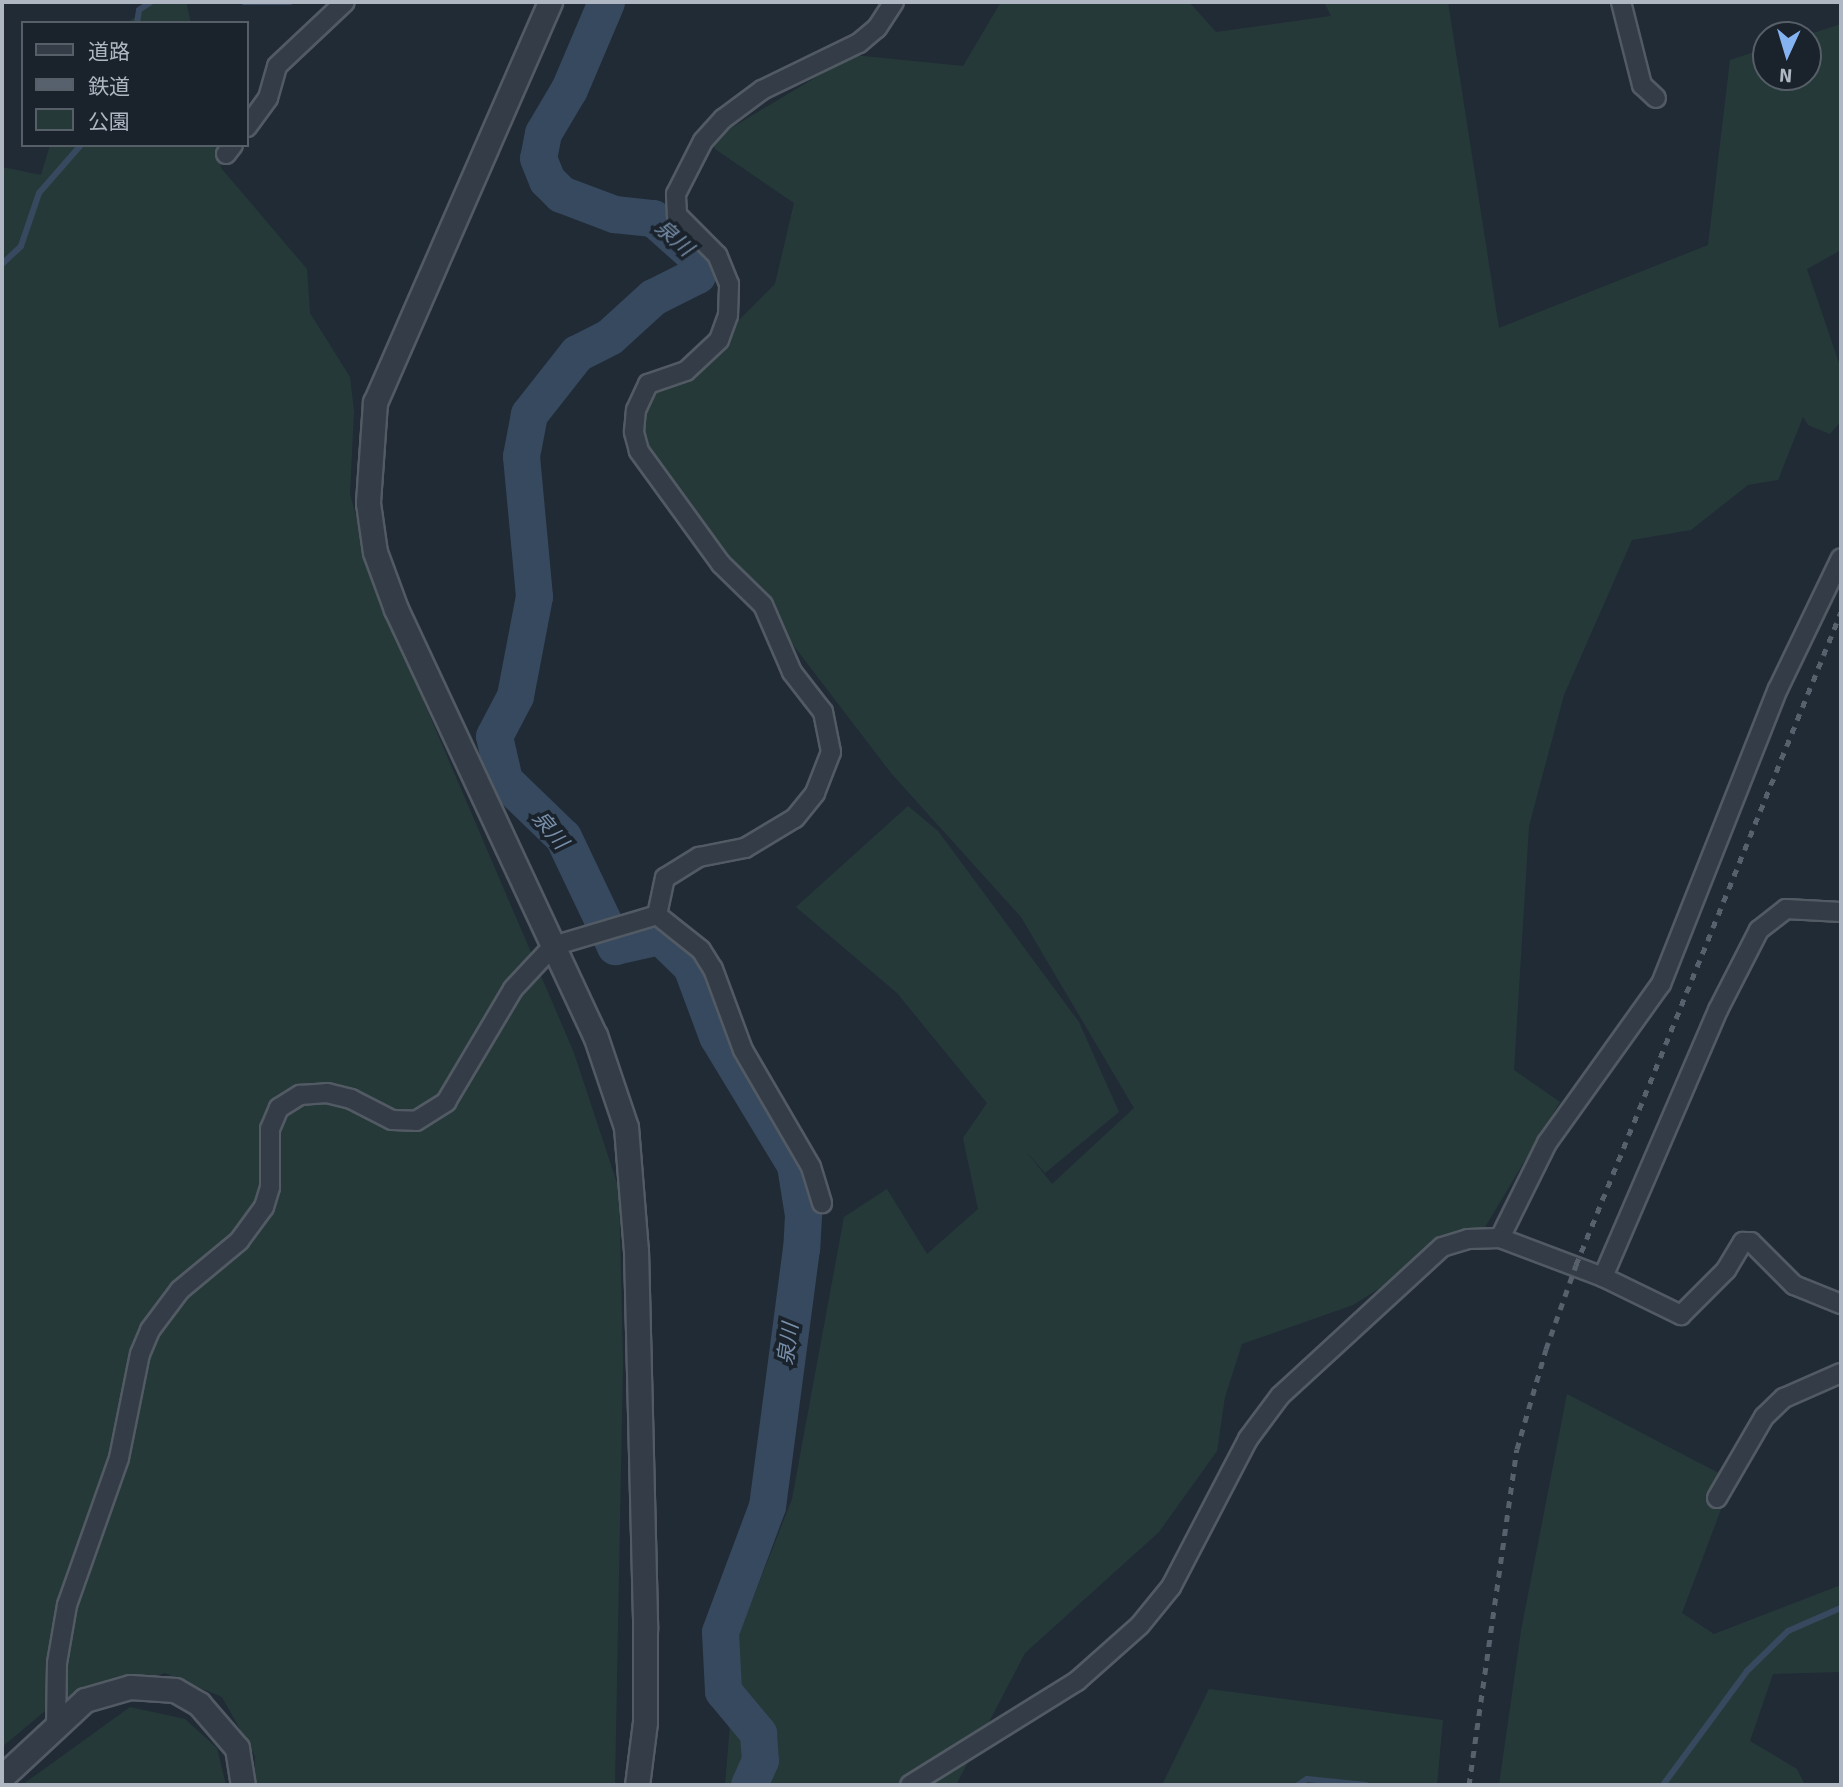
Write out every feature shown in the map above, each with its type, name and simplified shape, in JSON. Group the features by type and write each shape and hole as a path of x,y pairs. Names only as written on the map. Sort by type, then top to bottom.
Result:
{"street":[{"path":"248,126 268,98 277,66 345,2"},
{"path":"550,2 375,402 368,503 375,552 396,609 553,946 613,1082 632,1176 645,1629 645,1722 637,1785"},
{"path":"657,915 665,878 699,857 745,848 795,818 816,793 831,752 823,712 792,672 763,606 721,564 639,451 634,432 636,410 648,384 686,371 719,340 728,315 729,285 717,255 677,215 676,194 703,141 723,119 762,90 859,43 877,28 894,2"},
{"path":"1621,2 1642,85 1656,98"},
{"path":"1500,1238 1547,1143 1661,984 1778,689 1841,558"},
{"path":"1604,1277 1718,1010 1759,930 1786,909 1841,912"},
{"path":"56,1727 57,1663 67,1605 119,1458 140,1354 150,1330 180,1290 239,1241 264,1207 270,1187 270,1129 279,1108 300,1095 327,1093 351,1099 392,1120 416,1121 446,1102 513,989 553,946 657,915"},
{"path":"657,915 701,950 713,970 743,1050 811,1167 822,1203"},
{"path":"910,1785 1077,1681 1108,1656 1171,1587 1248,1439 1280,1396 1442,1247 1468,1239 1500,1238 1604,1277 1681,1315 1726,1270 1743,1242 1751,1242 1794,1285 1841,1304"},
{"path":"1717,1497 1764,1417 1784,1398 1841,1373"},
{"path":"2,1777 85,1700 130,1687 175,1690 200,1703 237,1748 243,1785"}],"green space":[{"path":"155,2 186,2 191,21 130,21"},
{"path":"1001,2 1189,2 1216,32 1331,16 1324,2 1448,2 1499,328 1708,245 1730,60 1752,53 1752,91 1822,91 1822,30 1841,24 1841,250 1807,269 1841,369 1841,421 1830,434 1808,425 1803,417 1778,480 1748,485 1691,530 1632,540 1564,695 1529,826 1514,1070 1560,1102 1479,1237 1420,1263 1353,1305 1242,1344 1225,1397 1217,1451 1159,1532 1025,1653 956,1785 725,1785 737,1639 792,1499 844,1217 887,1189 927,1254 978,1209 963,1138 987,1103 897,993 796,907 908,806 938,831 1079,1022 1119,1112 1045,1173 1026,1151 1052,1184 1134,1108 1021,917 891,773 635,438 648,384 719,340 775,284 794,203 715,149 711,140 853,55 963,66"},
{"path":"49,147 217,147 221,168 307,269 310,313 350,377 354,411 350,494 377,593 407,651 423,700 574,1053 619,1189 623,1363 615,1785 254,1785 255,1756 222,1697 165,1673 51,1706 2,1747 2,167 41,175"},
{"path":"1567,1394 1732,1480 1682,1613 1714,1634 1841,1585 1841,1672 1773,1674 1750,1741 1797,1769 1805,1785 1499,1785 1521,1631"},
{"path":"1209,1689 1443,1720 1437,1785 1162,1785"},
{"path":"130,1707 185,1719 217,1748 226,1785 22,1785"}],"waterway":[{"path":"137,21 139,10 151,2"},
{"path":"244,2 290,2"},
{"name":"泉川","path":"606,2 569,89 543,133 538,158 547,180 561,194 614,214 653,218 698,258 697,275 653,297 609,337 577,353 529,414 521,456 534,596 515,696 494,736 504,780 563,837 615,946 660,936 691,966 717,1036 795,1165 803,1215 801,1248 767,1506 720,1632 723,1691 758,1733 760,1760 749,1785"},
{"path":"2,264 21,246 39,193 79,147"},
{"path":"1663,1785 1747,1671 1788,1631 1841,1608"},
{"path":"1298,1785 1307,1779 1366,1785"}],"railway":[{"path":"1469,1785 1517,1449 1546,1349 1576,1265 1841,612"}]}
